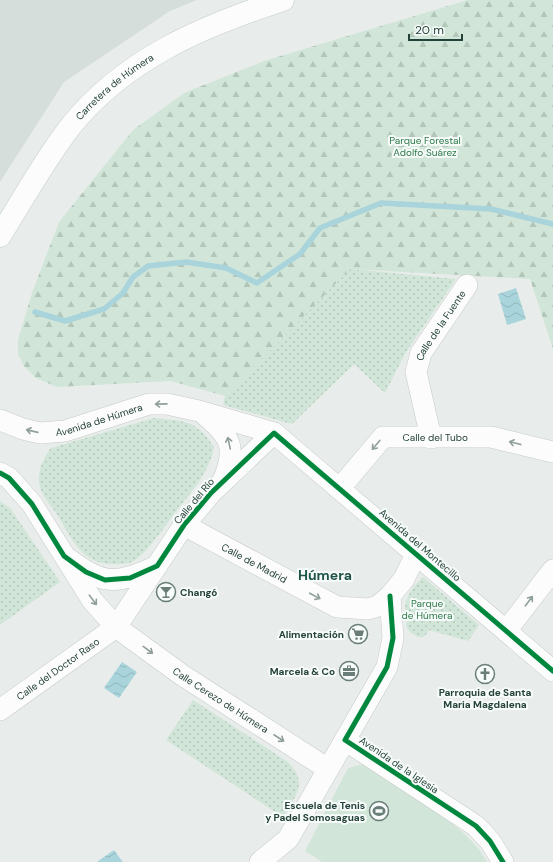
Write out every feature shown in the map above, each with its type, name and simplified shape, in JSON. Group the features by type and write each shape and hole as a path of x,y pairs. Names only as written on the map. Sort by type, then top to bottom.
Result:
{"main road":[{"name":"Carretera de Húmera","path":"0,236 50,154 71,126 111,85 154,54 184,39 216,24 283,0"}],"street":[{"name":"Calle de la Fuente","path":"431,438 416,372 417,366 421,353 467,285"},
{"name":"Avenida de Húmera","path":"0,420 23,429 40,433 65,431 149,404 167,404 199,411 274,433"},
{"name":"Avenida de Húmera","path":"199,411 227,435 231,453 230,464 223,481"},
{"name":"Calle del Río","path":"116,627 184,525 223,481 274,433"},
{"name":"Avenida del Montecillo","path":"274,433 553,671"},
{"name":"Calle del Tubo","path":"340,488 383,437 491,437 553,452"},
{"path":"0,473 9,478 32,504 92,600 116,627"},
{"name":"Calle de Madrid","path":"184,525 337,607 368,609"},
{"path":"368,609 378,606 390,596 404,579 416,554"},
{"path":"64,556 86,572 105,580 130,578 157,566"},
{"path":"506,632 553,570"},
{"name":"Avenida de la Iglesia","path":"390,596 393,638 387,667 345,740 476,826 490,841 503,862"},
{"path":"368,609 387,626 393,638"},
{"name":"Calle del Doctor Raso","path":"0,710 116,627"},
{"name":"Calle Cerezo de Húmera","path":"116,627 182,675 328,769"},
{"path":"260,862 288,839 345,740"}],"shaded area":[{"path":"0,0 197,0 170,11 64,82 0,182"}],"green space":[{"name":"Parque Forestal Adolfo Suárez","path":"468,0 553,0 553,349 530,279 350,269 225,396 171,381 57,387 36,378 24,366 18,354 18,340 32,293 59,222 133,130 184,93 264,61"},
{"path":"350,269 456,279 406,352 385,393 354,364 292,424 223,405 225,396"},
{"path":"154,418 182,421 195,427 208,438 214,447 212,457 203,475 192,491 143,554 132,562 125,564 103,563 93,560 79,549 43,494 40,487 39,477 45,456 51,448"},
{"path":"0,501 10,508 60,582 0,625"},
{"name":"Parque de Húmera","path":"423,577 479,625 468,641 429,630 424,637 418,637 410,632 406,626 408,619 405,608 406,602 411,591"},
{"path":"193,700 288,762 298,777 299,783 296,795 283,817 166,740"},
{"name":"Escuela de Tenis y Padel Somosaguas","path":"363,764 449,821 478,848 487,862 322,862 305,851 348,768"}],"water":[{"path":"516,288 526,319 507,325 498,294"},
{"path":"122,662 137,672 119,698 104,688"},
{"path":"114,850 123,862 98,862 98,861"}],"waterway":[{"path":"35,312 65,321 104,309 123,293 133,277 148,266 186,262 226,268 257,283 300,254 320,228 381,203 491,209 553,224"}],"cycle path":[{"path":"0,473 9,478 32,504 64,556 86,572 105,580 130,578 157,566 184,525 211,493 274,433 553,671"},
{"path":"390,596 393,638 387,667 345,740 476,826 490,841 503,862"}],"place":[{"name":"Changó","path":"166,592"},
{"name":"Alimentación","path":"358,634"},
{"name":"Marcela & Co","path":"349,671"},
{"name":"Parroquia de Santa Maria Magdalena","path":"485,674"},
{"name":"Escuela de Tenis y Padel Somosaguas","path":"379,811"}],"district":[{"name":"Húmera","path":"325,575"}]}
